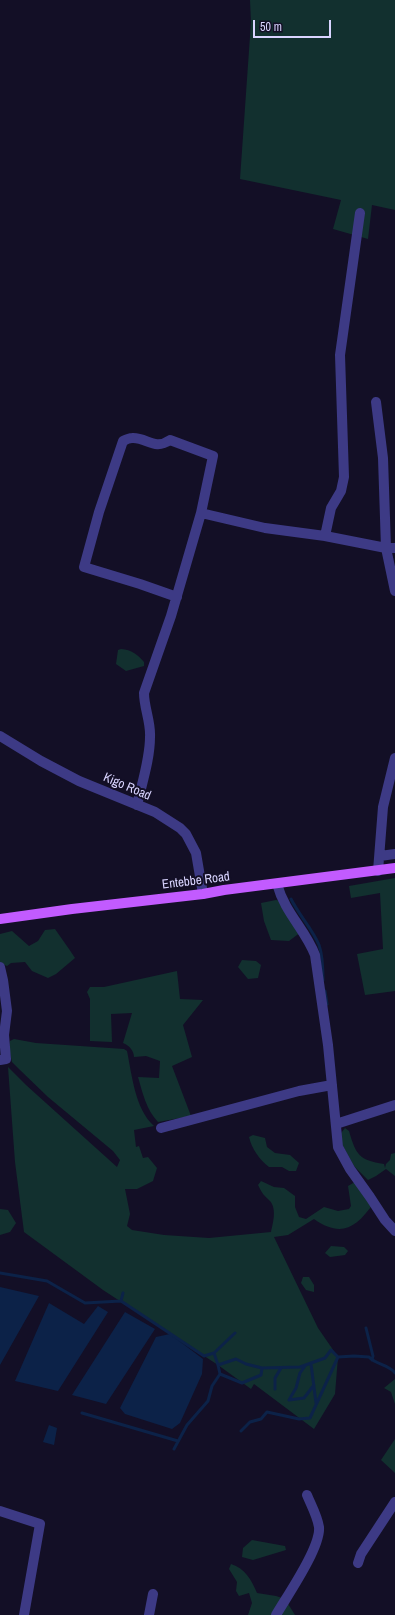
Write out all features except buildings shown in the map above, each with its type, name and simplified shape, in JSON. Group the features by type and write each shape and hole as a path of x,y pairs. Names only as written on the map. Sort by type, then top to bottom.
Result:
{"main road":[{"name":"Entebbe Road","path":"0,919 72,908 203,894 216,891 395,868"}],"street":[{"path":"325,536 331,508 341,490 344,477 340,355 360,213"},
{"path":"376,402 383,458 395,591"},
{"path":"137,805 149,749 150,736 144,703 144,693 177,597 201,513 213,456 170,440 164,444 157,445 133,438 122,441 84,567 177,597"},
{"path":"201,513 265,528 325,536 390,548"},
{"name":"Kigo Road","path":"0,736 41,761 79,781 154,812 180,828 186,834 196,853 203,894"},
{"path":"378,871 383,807 395,758"},
{"path":"380,856 395,854"},
{"path":"277,884 283,903 315,955 321,990 338,1148 350,1170 370,1197 384,1220 395,1231"},
{"path":"0,967 7,1011 4,1035 6,1059 0,1060"},
{"path":"161,1128 299,1091 332,1085"},
{"path":"336,1124 395,1105"},
{"path":"276,1615 305,1566 319,1535 318,1521 307,1495"},
{"path":"358,1563 362,1554 395,1502"},
{"path":"0,1511 40,1524 24,1615"},
{"path":"149,1615 153,1594"}],"green space":[{"path":"250,0 395,0 395,210 372,205 368,239 333,229 341,200 240,179 251,22"},
{"path":"121,649 131,651 137,655 144,662 144,666 126,671 116,664 118,650"},
{"path":"395,878 395,991 365,995 357,954 383,949 380,893 351,898 349,886"},
{"path":"276,900 286,902 301,932 289,941 271,940 264,921 261,903"},
{"path":"55,929 75,958 56,974 48,978 32,971 25,962 11,963 7,966 0,963 0,934 12,931 29,946 38,941 45,930"},
{"path":"242,960 256,961 261,965 258,978 248,979 238,967"},
{"path":"177,971 180,999 203,1000 183,1025 192,1057 172,1066 191,1116 158,1122 148,1107 138,1077 159,1078 160,1061 146,1056 134,1057 131,1048 123,1043 132,1013 111,1014 112,1042 90,1041 90,999 87,992 90,987 104,987"},
{"path":"14,1039 36,1043 124,1049 127,1051 138,1101 142,1110 154,1126 134,1130 136,1147 139,1146 143,1158 148,1157 157,1168 153,1181 137,1189 125,1189 130,1214 127,1226 132,1230 164,1235 209,1238 271,1232 274,1216 273,1208 272,1204 263,1194 258,1185 261,1181 274,1187 284,1188 295,1196 295,1207 299,1217 306,1219 324,1207 338,1211 349,1209 351,1206 348,1186 355,1182 373,1204 360,1219 347,1228 332,1228 314,1219 288,1235 274,1237 318,1328 338,1357 335,1394 314,1429 254,1384 251,1389 218,1365 103,1290 24,1232 15,1162 8,1067 117,1167 120,1160 113,1151 48,1097 12,1062 9,1049 10,1041"},
{"path":"345,1128 349,1131 357,1151 369,1161 384,1164 385,1168 386,1164 390,1160 391,1154 395,1153 395,1176 386,1169 368,1180 354,1166 338,1137"},
{"path":"253,1135 265,1138 267,1147 275,1153 290,1155 299,1163 296,1171 289,1171 282,1167 269,1167 262,1161 252,1146 249,1137"},
{"path":"0,1209 8,1210 16,1223 10,1232 0,1235"},
{"path":"331,1246 344,1247 348,1251 345,1255 330,1257 325,1253"},
{"path":"303,1277 309,1277 314,1285 314,1292 306,1290 301,1283"},
{"path":"395,1379 395,1404 391,1392 384,1388"},
{"path":"395,1439 395,1473 381,1460"},
{"path":"252,1540 285,1546 286,1550 253,1560 242,1557 243,1548"},
{"path":"231,1564 244,1572 253,1584 257,1593 285,1599 295,1615 248,1615 252,1603 249,1593 239,1596 236,1591 237,1582 229,1569"}],"water":[{"path":"0,1287 39,1296 0,1365"},
{"path":"49,1303 84,1324 98,1306 108,1312 58,1391 15,1381"},
{"path":"125,1312 155,1329 106,1404 72,1395"},
{"path":"170,1334 203,1359 202,1374 180,1423 172,1429 125,1414 120,1408 156,1337"},
{"path":"49,1425 57,1428 54,1445 43,1442"}],"waterway":[{"path":"291,899 319,945 322,958 323,980"},
{"path":"325,991 327,1004"},
{"path":"0,1273 47,1281 85,1303 121,1301"},
{"path":"123,1293 121,1301 204,1356 214,1353 218,1365"},
{"path":"366,1328 373,1356 372,1360"},
{"path":"214,1353 235,1333"},
{"path":"174,1449 187,1425 208,1401 212,1386 220,1374 218,1365 236,1359 246,1364 262,1368 300,1367 325,1358 331,1350 338,1357 369,1357 395,1373"},
{"path":"241,1431 250,1422 261,1419 267,1412 299,1419 310,1418 338,1357"},
{"path":"311,1364 316,1403"},
{"path":"289,1400 296,1388 300,1373 305,1366"},
{"path":"220,1374 242,1383 261,1375 262,1368"},
{"path":"275,1389 275,1378 281,1368"},
{"path":"289,1400 304,1398 314,1385"},
{"path":"82,1413 178,1441"}]}
